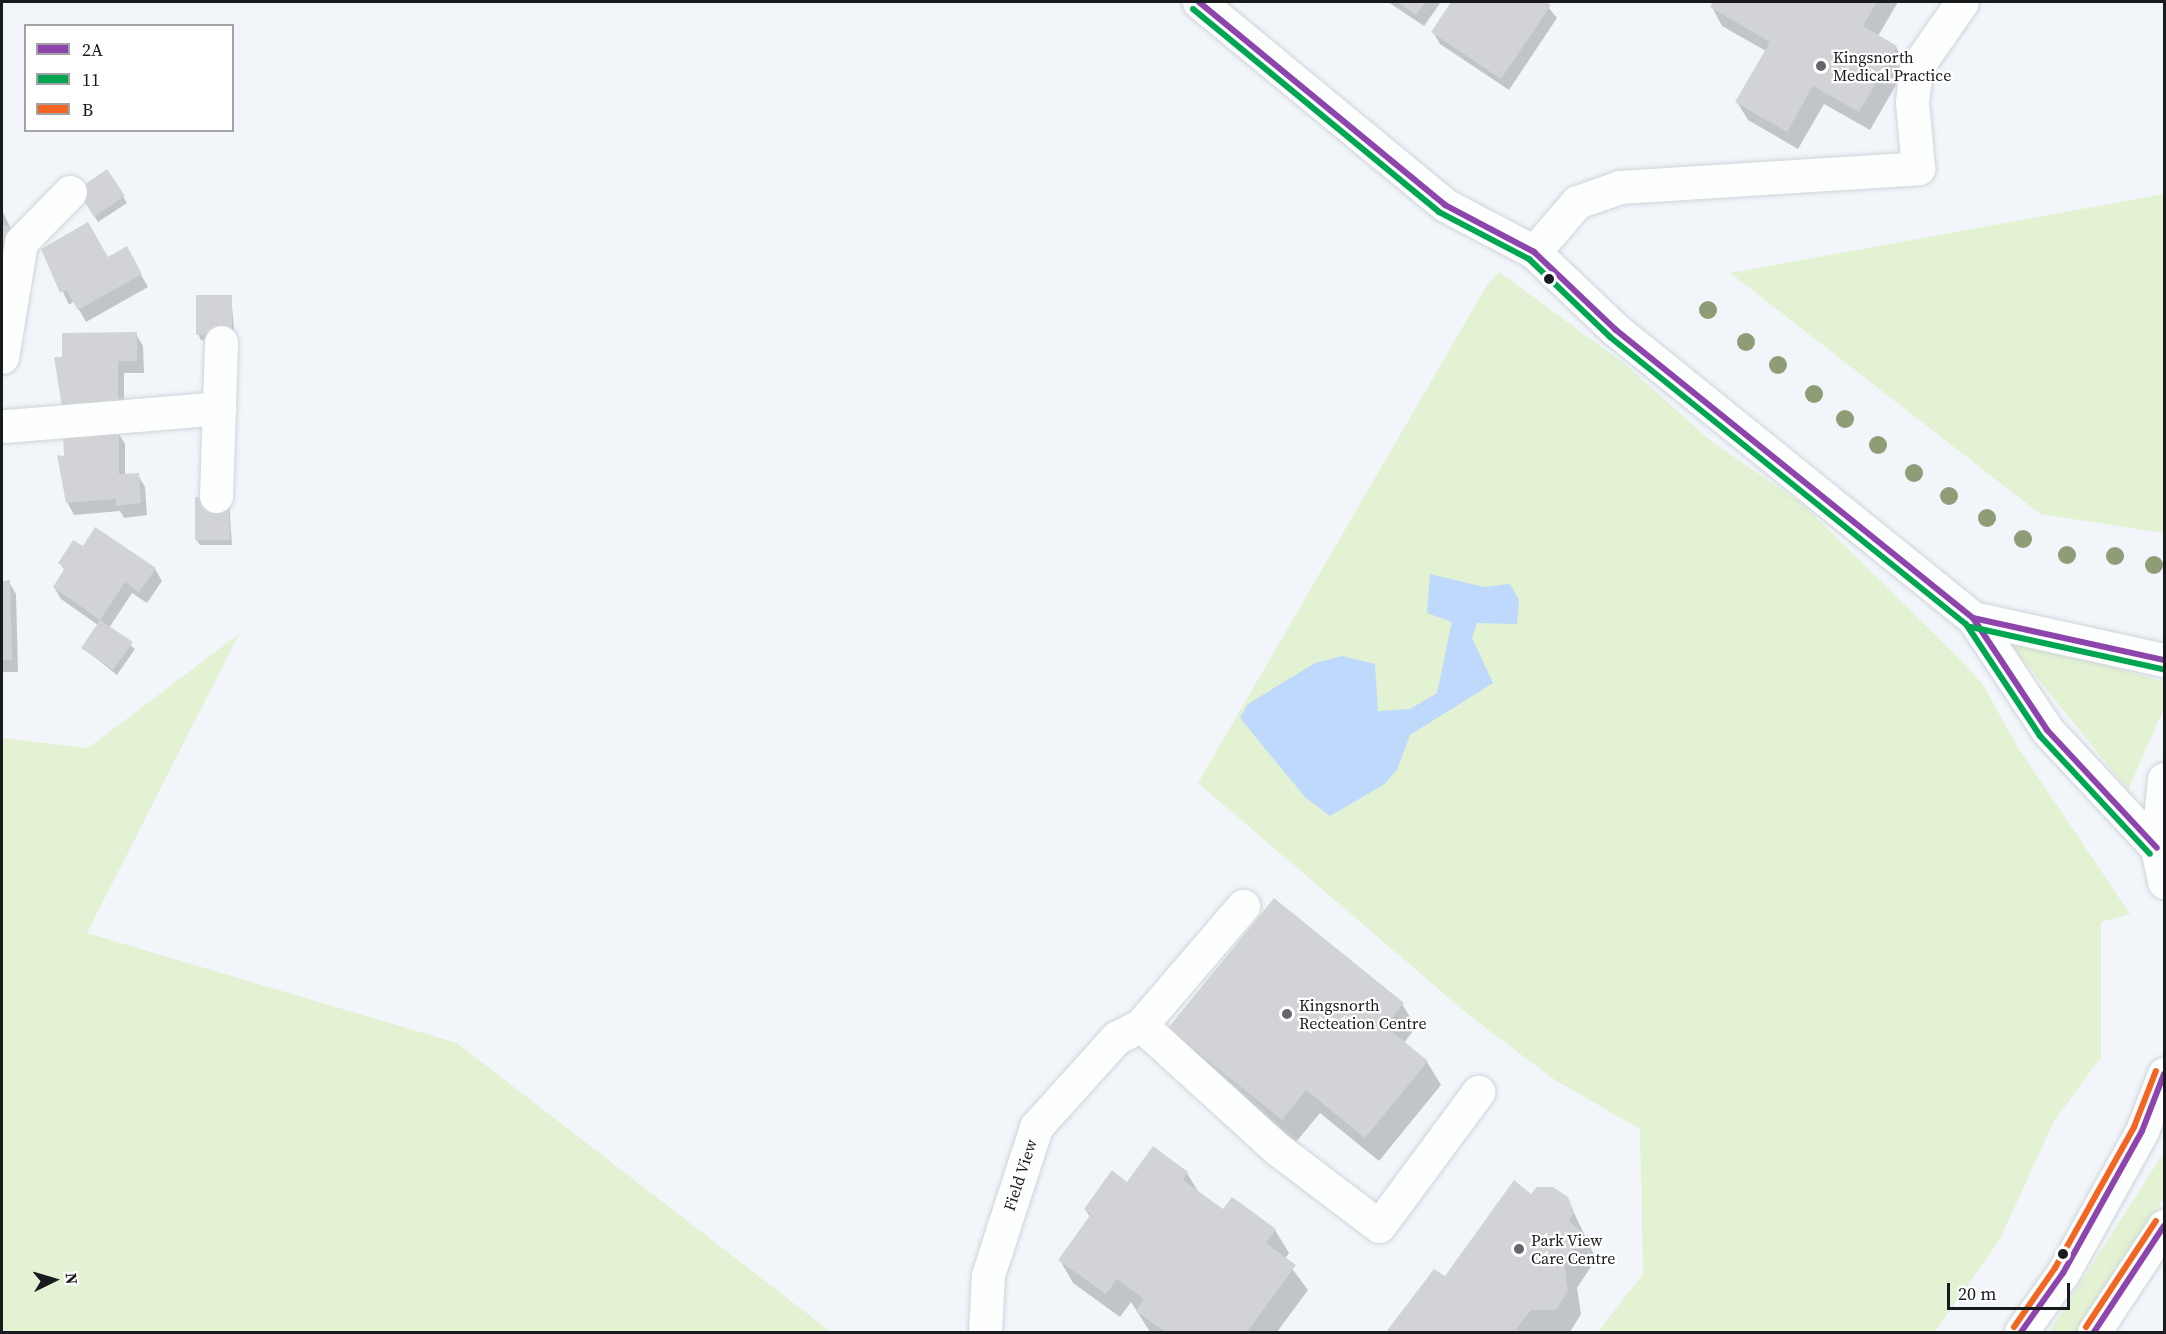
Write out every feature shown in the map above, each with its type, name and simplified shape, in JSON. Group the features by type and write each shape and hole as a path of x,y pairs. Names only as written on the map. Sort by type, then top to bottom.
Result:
{"street":[{"path":"1199,2 1445,205 1534,252 1616,330 1973,618 2047,729 2157,848"},
{"path":"1534,252 1577,202 1612,189 1918,168 1912,102 1917,68 1962,2"},
{"path":"2,357 21,242 70,192"},
{"path":"216,496 221,342"},
{"path":"3,426 219,408"},
{"path":"1973,618 2164,660"},
{"path":"2164,779 2157,848 2164,882"},
{"path":"1243,906 1141,1025 1276,1148 1379,1226 1478,1092"},
{"name":"Field View","path":"986,1332 988,1275 1036,1127 1116,1038 1141,1025"},
{"path":"2021,1332 2069,1263 2142,1131 2164,1074"},
{"path":"2094,1332 2164,1226"}],"green space":[{"path":"2164,194 2164,533 2040,514 1730,273"},
{"path":"1499,272 1626,365 1711,441 1801,503 1959,658 1983,685 2017,746 2130,914 2101,922 2101,1057 2054,1121 2000,1239 1935,1332 1598,1332 1643,1274 1640,1129 1555,1080 1470,1016 1198,783 1487,285"},
{"path":"239,634 87,933 457,1043 831,1332 2,1332 2,738 88,748"},
{"path":"2002,634 2164,682 2164,708 2128,790"},
{"path":"2164,1152 2164,1198 2079,1332 2049,1332"}],"water":[{"path":"1430,574 1484,587 1510,584 1519,600 1517,624 1477,623 1472,638 1493,683 1410,735 1397,770 1383,785 1330,816 1305,797 1240,718 1248,704 1315,663 1342,656 1375,664 1378,711 1410,709 1437,693 1452,622 1427,613"}],"building":[{"path":"1397,2 1426,2 1416,15"},
{"path":"1451,2 1546,2 1551,5 1501,79 1431,32"},
{"name":"Kingsnorth Medical Practice","path":"1713,2 1877,2 1863,26 1897,46 1859,112 1813,86 1787,132 1735,102 1770,42 1710,7"},
{"path":"107,169 125,196 94,217 77,190"},
{"path":"88,222 108,257 127,246 142,274 78,310 66,290 60,293 41,249"},
{"path":"2,225 9,226 3,269 2,269"},
{"path":"196,295 232,295 232,334 196,335"},
{"path":"137,332 137,361 118,361 118,406 62,407 54,357 62,357 62,333"},
{"path":"63,430 119,430 119,474 139,473 141,503 116,506 116,499 66,503 57,455 64,456"},
{"path":"195,497 229,497 230,540 195,540"},
{"path":"95,527 156,568 139,592 125,582 100,620 53,587 65,568 58,563 73,540 83,546"},
{"path":"10,580 12,660 2,660 2,581"},
{"path":"100,620 133,642 113,670 81,648"},
{"name":"Kingsnorth Recteation Centre","path":"1274,898 1404,1003 1385,1026 1428,1061 1365,1138 1306,1090 1282,1120 1168,1028"},
{"path":"1153,1146 1188,1172 1183,1180 1223,1209 1232,1197 1276,1229 1266,1243 1296,1265 1247,1332 1165,1332 1136,1311 1144,1299 1117,1279 1106,1294 1058,1260 1091,1214 1084,1209 1112,1170 1127,1182"},
{"name":"Park View Care Centre","path":"1514,1180 1531,1194 1537,1187 1553,1187 1568,1197 1574,1212 1569,1221 1584,1234 1564,1264 1568,1290 1556,1310 1531,1310 1516,1329 1522,1332 1386,1332 1434,1269 1445,1276"}],"transit line":[{"name":"2A","path":"1199,2 1445,205 1534,252 1616,330 1973,618 2047,730 2157,848"},
{"name":"11","path":"1193,9 1439,212 1529,259 1610,337 1966,624 2040,736 2150,854"},
{"name":"2A","path":"1973,618 2164,660"},
{"name":"11","path":"1971,627 2162,669"},
{"name":"B","path":"2014,1327 2055,1268 2134,1127 2156,1071"},
{"name":"2A","path":"2021,1332 2063,1273 2142,1131 2164,1074"},
{"name":"B","path":"2086,1327 2156,1221"},
{"name":"2A","path":"2094,1332 2164,1226"}],"place":[{"name":"Kingsnorth Medical Practice","path":"1821,66"},
{"name":"Kingsnorth Recteation Centre","path":"1287,1014"},
{"name":"Park View Care Centre","path":"1519,1249"}]}
